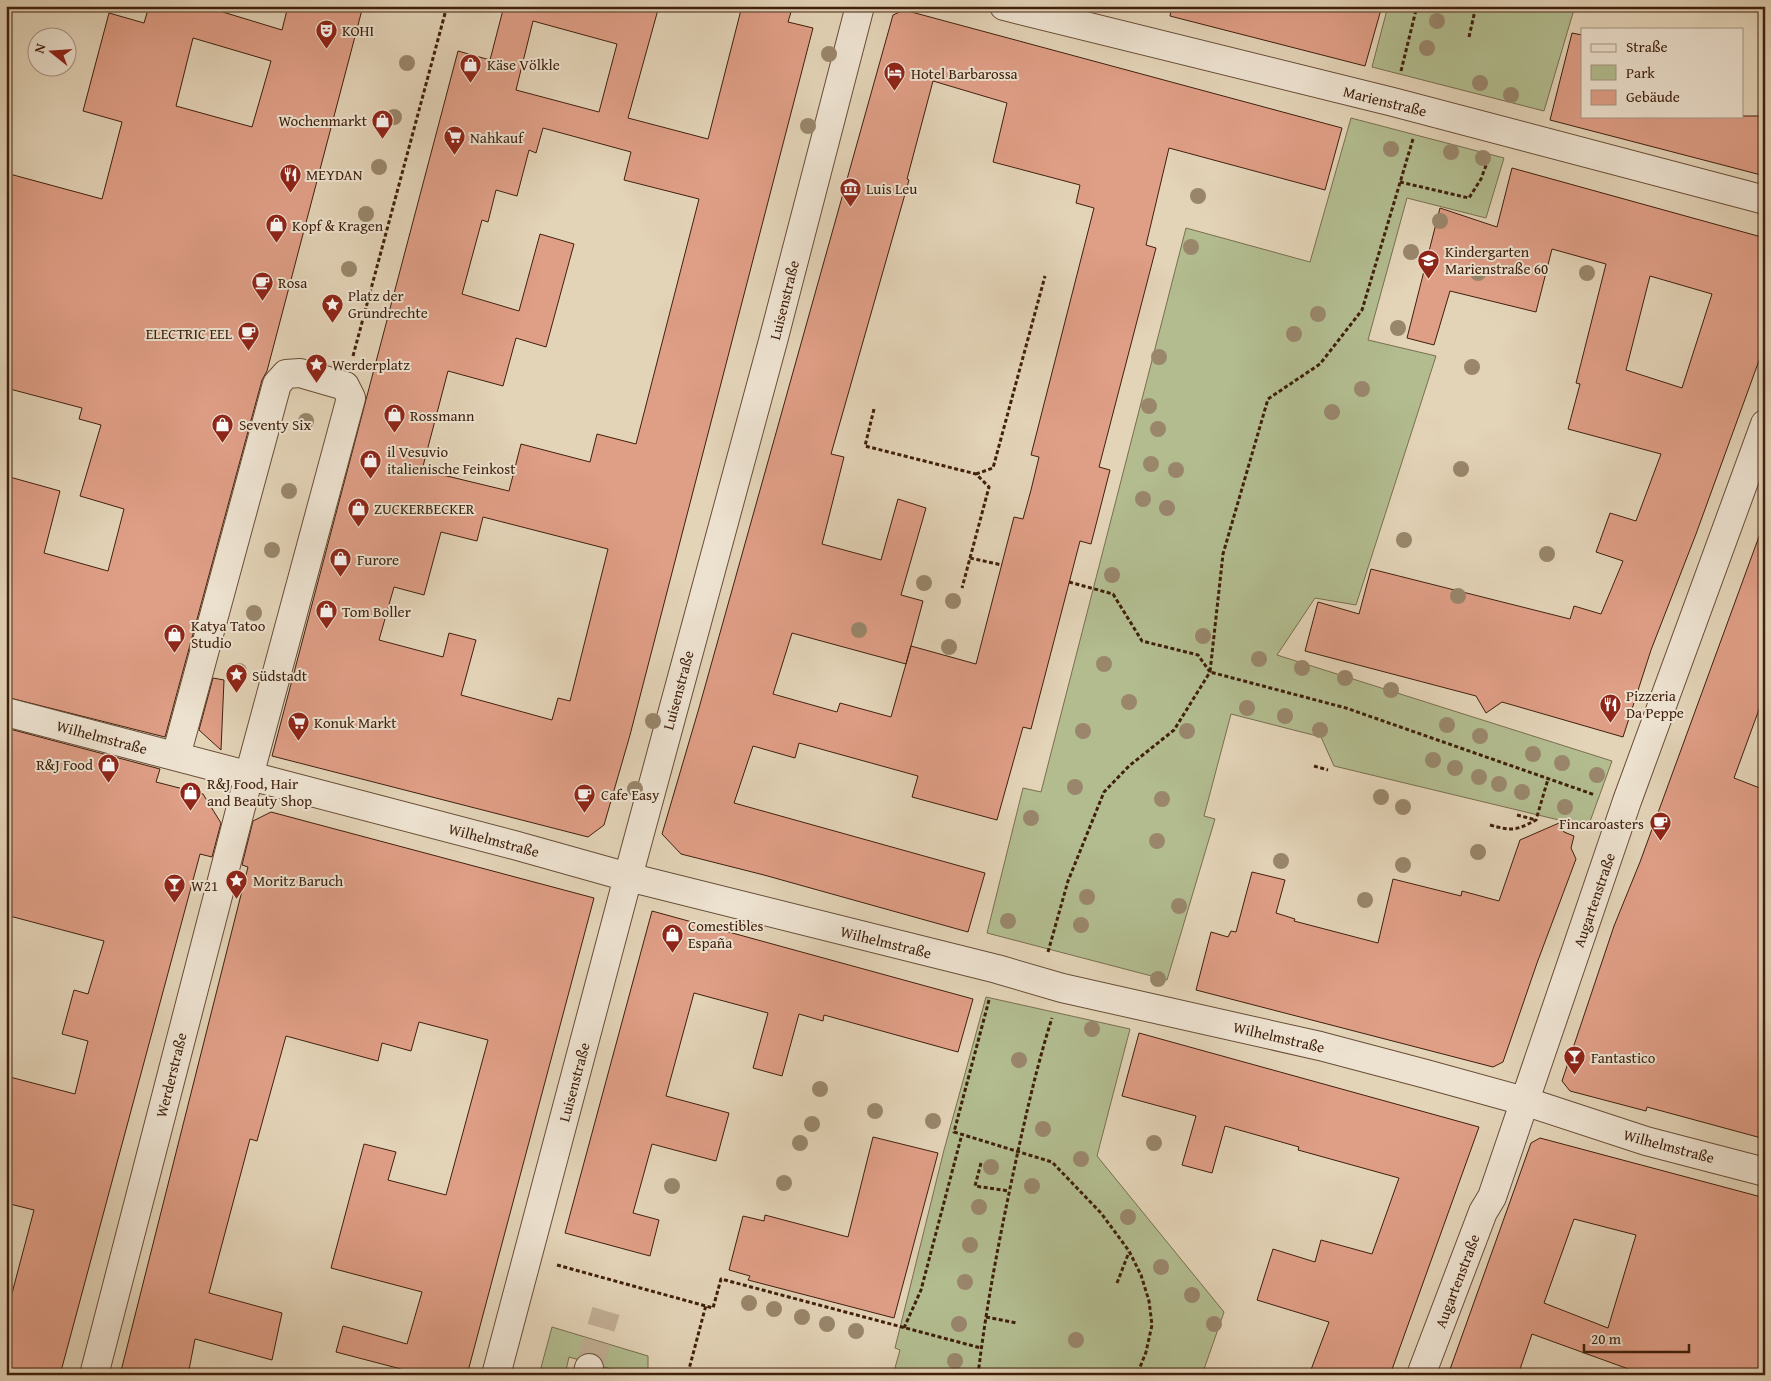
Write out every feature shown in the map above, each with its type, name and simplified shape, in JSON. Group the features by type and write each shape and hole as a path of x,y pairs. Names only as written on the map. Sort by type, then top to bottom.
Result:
{"street":[{"name":"Luisenstraße","path":"496,1375 773,341 860,6"},
{"name":"Marienstraße","path":"1004,6 1394,102 1765,200"},
{"path":"176,756 277,384 286,374 300,373 345,386 351,398 249,776"},
{"name":"Augartenstraße","path":"1421,1375 1482,1212 1492,1197 1626,806 1765,424"},
{"name":"Wilhelmstraße","path":"6,712 514,845 628,877 1051,985 1320,1046 1524,1101 1646,1141 1765,1172"},
{"name":"Werderstraße","path":"94,1375 249,776"}],"path":[{"path":"345,386 447,6"},
{"path":"1394,102 1417,6"},
{"path":"1469,37 1476,6"},
{"path":"978,1375 993,1272 1018,1150 1040,1059 1068,881 1104,792 1129,766 1174,730 1210,672 1223,554 1268,399 1320,364 1362,310 1421,110"},
{"path":"1400,182 1470,198 1481,179 1498,130"},
{"path":"976,474 993,468 1045,276"},
{"path":"874,409 865,446 976,474 990,487 962,588"},
{"path":"970,558 1002,566"},
{"path":"1069,582 1114,594 1142,641 1198,655 1210,672 1346,708 1626,806"},
{"path":"1314,766 1328,770"},
{"path":"1490,825 1511,830 1536,820 1548,779"},
{"path":"1517,815 1536,820"},
{"path":"997,970 954,1132 1018,1150 1052,1162 1101,1213 1129,1251 1141,1275 1149,1301 1152,1326 1146,1352 1137,1375"},
{"path":"904,1328 921,1290 962,1134"},
{"path":"981,1163 974,1186 1009,1192"},
{"path":"1117,1283 1129,1251"},
{"path":"528,1257 713,1308 721,1279 981,1348"},
{"path":"688,1373 706,1306"},
{"path":"986,1316 1017,1323"}],"green space":[{"path":"1388,6 1575,6 1544,111 1372,67"},
{"path":"1351,118 1504,158 1486,218 1407,198 1368,340 1436,356 1356,605 1315,598 1277,655 1612,761 1588,827 1334,766 1321,737 1231,714 1204,816 1215,819 1167,980 987,933 1023,788 1041,792 1186,228 1310,262"},
{"path":"986,997 1130,1029 1097,1156 1224,1312 1202,1375 893,1375 900,1350 895,1348 944,1150"},
{"path":"552,1327 648,1356 647,1375 625,1375 625,1373 569,1357 565,1375 539,1375"}],"building":[{"path":"149,6 203,6 282,30 288,6 363,6 267,371 262,380 165,737 6,697 6,476 60,491 44,553 108,571 124,509 80,496 101,425 79,419 82,408 6,388 6,173 102,199 122,122 83,111 109,13 144,23","holes":["193,38 271,61 252,127 176,106"]},
{"path":"504,6 659,6 628,118 708,139 742,6 772,6 791,12 788,22 813,28 630,735 604,825 588,837 272,756 458,51 490,60","holes":["533,21 617,44 599,112 516,90","543,128 631,152 624,180 699,199 636,444 597,434 590,462 521,444 509,491 422,470 448,371 503,386 516,338 546,347 574,244 540,234 519,311 462,294 482,220 488,222 496,190 517,196 529,150 536,153","483,517 608,549 570,701 558,698 552,720 461,695 476,640 449,633 443,657 379,640 394,587 424,595 441,532 477,541"]},
{"path":"1172,6 1382,6 1365,66 1170,16"},
{"path":"904,10 1342,128 1325,190 1169,148 1146,245 1156,248 1099,467 1110,470 1091,544 1080,541 1031,729 1023,727 997,820 912,797 918,776 799,743 795,758 753,746 734,803 985,873 968,932 764,875 681,854 662,834 893,15","holes":["933,81 1007,103 993,162 1080,185 1076,203 1094,208 1031,455 1039,457 1031,490 1023,519 1014,517 976,664 911,646 923,601 901,595 926,508 898,499 881,560 822,544 844,457 831,454 909,180 907,179","792,633 906,664 891,717 840,703 837,712 773,694"]},
{"path":"1572,33 1581,35 1581,118 1744,118 1744,116 1765,116 1765,176 1550,120"},
{"path":"1512,168 1765,238 1765,344 1696,534 1651,650 1623,737 1502,702 1486,713 1476,696 1305,651 1318,602 1359,614 1371,569 1570,619 1574,606 1601,614 1623,561 1596,552 1610,513 1636,521 1661,454 1568,429 1580,384 1576,383 1606,264 1552,249 1536,312 1450,291 1434,345 1407,338 1440,208 1497,227","holes":["1650,276 1712,294 1682,388 1626,370"]},
{"path":"1761,531 1765,532 1765,693 1734,778 1765,790 1765,1139 1647,1107 1646,1111 1570,1091 1562,1081 1614,926 1640,862"},
{"path":"213,678 224,680 221,750 199,730"},
{"path":"6,728 160,769 156,782 203,794 221,823 212,857 200,854 60,1375 6,1375 6,1316 34,1210 6,1203 6,1076 75,1094 88,1041 62,1034 74,990 88,994 104,941 6,915"},
{"path":"271,812 594,898 467,1375 399,1375 401,1369 336,1352 343,1326 407,1344 422,1292 331,1268 364,1144 396,1152 388,1180 446,1195 488,1040 419,1022 411,1051 382,1043 378,1061 286,1036 257,1141 250,1139 209,1293 282,1313 272,1360 195,1339 188,1375 120,1375 248,867 242,865 253,821"},
{"path":"1559,823 1564,832 1574,836 1571,848 1576,859 1537,963 1503,1062 1493,1067 1196,990 1211,932 1228,937 1231,931 1236,932 1252,872 1285,880 1276,913 1295,919 1294,921 1378,943 1393,879 1461,896 1462,891 1499,901 1520,840"},
{"path":"652,911 973,999 958,1052 824,1015 823,1021 799,1014 782,1076 753,1068 768,1013 694,993 666,1096 729,1113 716,1161 652,1144 633,1213 659,1220 650,1256 565,1233"},
{"path":"1139,1033 1479,1127 1390,1375 1309,1375 1329,1322 1257,1300 1273,1249 1315,1262 1321,1240 1372,1254 1399,1178 1298,1150 1299,1147 1225,1126 1212,1173 1182,1165 1196,1116 1122,1096"},
{"path":"873,1137 938,1153 894,1318 748,1280 750,1276 729,1270 743,1216 764,1221 765,1215 848,1237"},
{"path":"1540,1138 1765,1198 1765,1375 1645,1375 1532,1334 1518,1375 1448,1375 1531,1143","holes":["1574,1219 1636,1235 1608,1328 1544,1303"]}],"tunnel":[{"path":"589,1368 606,1311"}],"place":[{"name":"KOHI","path":"326,49"},
{"name":"Käse Völkle","path":"471,83"},
{"name":"Hotel Barbarossa","path":"895,92"},
{"name":"Wochenmarkt","path":"383,139"},
{"name":"Nahkauf","path":"454,156"},
{"name":"MEYDAN","path":"290,193"},
{"name":"Luis Leu","path":"850,207"},
{"name":"Kopf & Kragen","path":"276,244"},
{"name":"Kindergarten Marienstraße 60","path":"1429,279"},
{"name":"Rosa","path":"262,301"},
{"name":"Platz der Grundrechte","path":"332,323"},
{"name":"ELECTRIC EEL","path":"248,352"},
{"name":"Werderplatz","path":"316,383"},
{"name":"Rossmann","path":"394,434"},
{"name":"Seventy Six","path":"223,443"},
{"name":"il Vesuvio italienische Feinkost","path":"371,479"},
{"name":"ZUCKERBECKER","path":"358,527"},
{"name":"Furore","path":"341,578"},
{"name":"Tom Boller","path":"326,630"},
{"name":"Katya Tatoo Studio","path":"175,653"},
{"name":"Südstadt","path":"236,694"},
{"name":"Pizzeria Da Peppe","path":"1610,723"},
{"name":"Konuk Markt","path":"298,741"},
{"name":"R&J Food","path":"109,783"},
{"name":"R&J Food, Hair and Beauty Shop","path":"191,811"},
{"name":"Cafe Easy","path":"585,813"},
{"name":"Fincaroasters","path":"1660,842"},
{"name":"Moritz Baruch","path":"237,899"},
{"name":"W21","path":"175,904"},
{"name":"Comestibles España","path":"672,953"},
{"name":"Fantastico","path":"1575,1076"}]}
